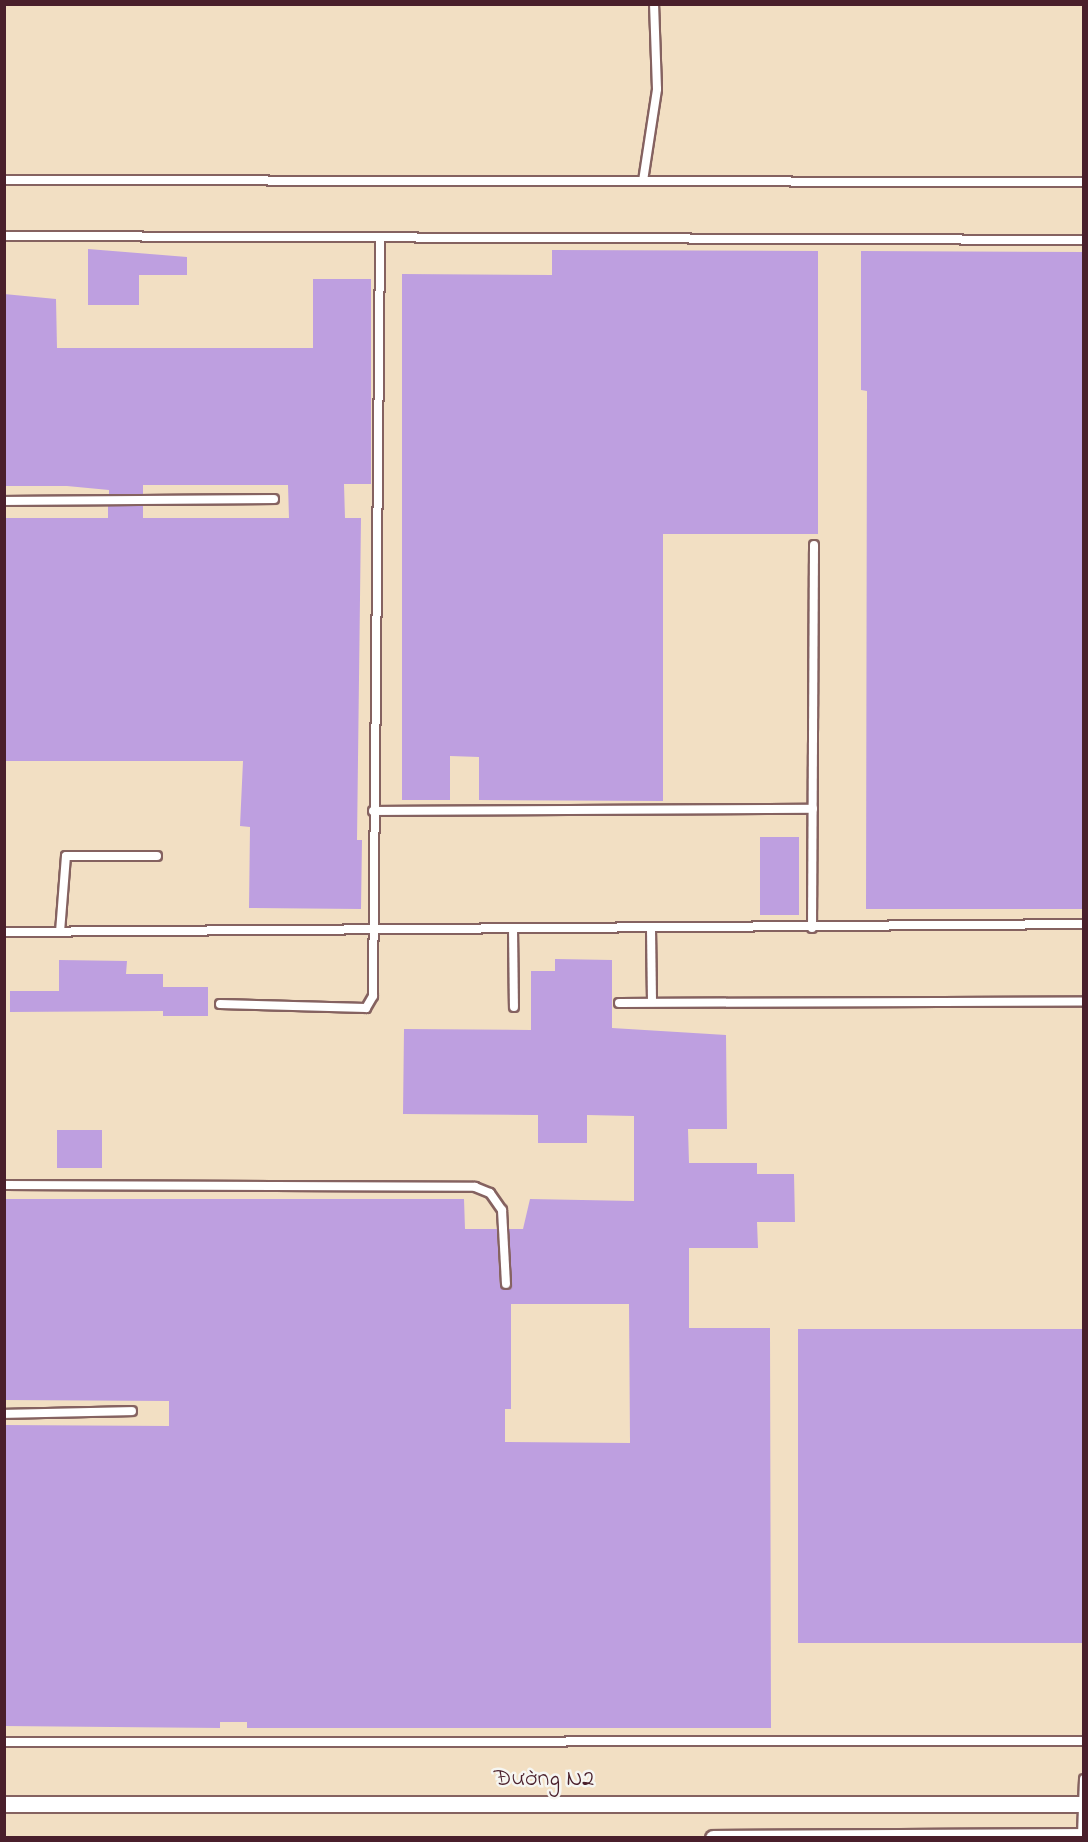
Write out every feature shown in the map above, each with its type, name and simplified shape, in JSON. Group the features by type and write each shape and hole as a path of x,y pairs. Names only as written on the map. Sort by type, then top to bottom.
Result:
{"street":[{"name":"Đường N2","path":"4,1804 1083,1804"},
{"path":"713,1838 1083,1836"}],"lane":[{"path":"643,181 657,89 654,4"},
{"path":"4,180 1083,182"},
{"path":"4,236 1083,240"},
{"path":"220,1004 366,1008 373,996 380,237"},
{"path":"4,501 274,499"},
{"path":"812,928 814,545"},
{"path":"373,811 813,809"},
{"path":"60,932 66,856 157,856"},
{"path":"4,932 812,928 1083,924"},
{"path":"513,929 514,1008"},
{"path":"651,929 652,1002"},
{"path":"619,1003 1083,1001"},
{"path":"4,1185 475,1187 490,1193 502,1210 506,1284"},
{"path":"4,1414 132,1411"},
{"path":"4,1742 1083,1741"},
{"path":"1083,1779 1083,1836"}],"building":[{"path":"88,249 187,257 187,275 139,275 139,305 88,305"},
{"path":"552,250 818,251 818,534 663,534 663,801 479,800 479,757 450,756 450,800 402,800 402,274 552,275"},
{"path":"861,251 1083,252 1083,909 866,909 867,391 861,390"},
{"path":"313,279 371,279 371,484 344,484 345,518 361,518 357,840 362,840 361,909 249,908 250,827 240,826 243,761 4,761 4,518 108,518 108,506 143,506 143,518 289,518 288,485 143,485 143,494 109,494 109,490 67,486 4,486 4,294 56,299 57,348 313,348"},
{"path":"760,837 799,837 799,915 760,915"},
{"path":"555,959 612,960 612,1028 726,1035 727,1129 688,1129 689,1163 757,1163 757,1174 794,1174 795,1222 757,1222 758,1248 689,1248 689,1328 770,1328 771,1728 247,1728 247,1722 220,1722 220,1728 4,1726 4,1425 169,1426 169,1401 4,1400 4,1199 464,1199 465,1229 497,1229 500,1285 509,1289 509,1229 523,1229 530,1199 634,1201 634,1116 587,1115 587,1143 538,1143 538,1115 403,1114 404,1029 531,1030 531,971 555,971","holes":["511,1304 629,1304 630,1443 505,1442 505,1409 511,1409"]},
{"path":"59,960 127,961 126,974 163,974 163,987 208,987 208,1016 163,1016 163,1011 10,1012 10,991 59,991"},
{"path":"57,1130 102,1130 102,1168 57,1168"},
{"path":"798,1329 1083,1329 1083,1643 798,1643"}]}
